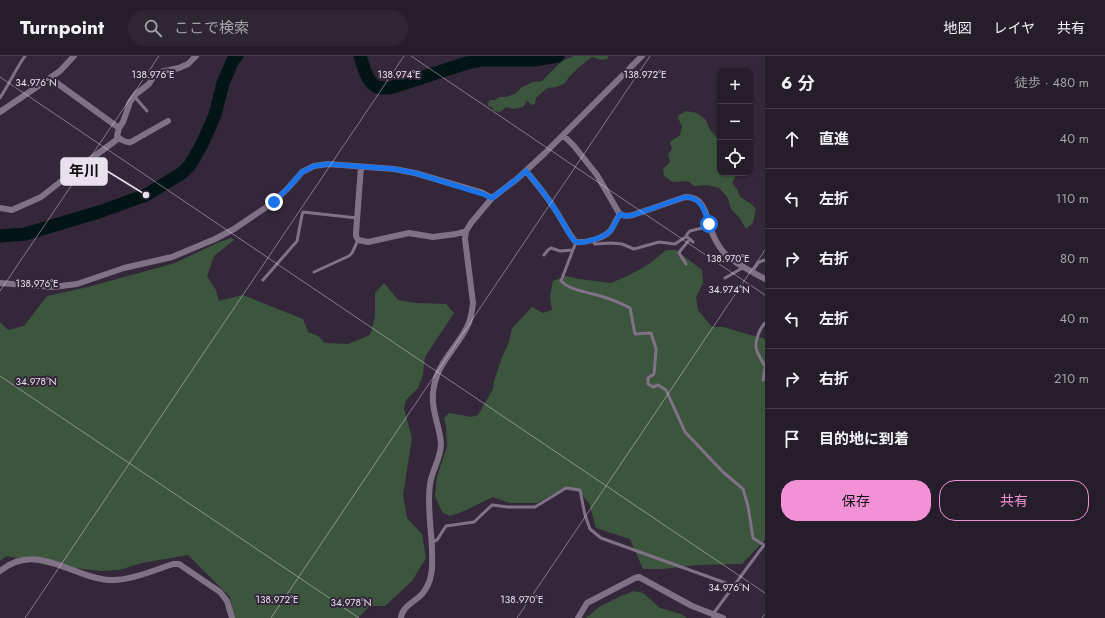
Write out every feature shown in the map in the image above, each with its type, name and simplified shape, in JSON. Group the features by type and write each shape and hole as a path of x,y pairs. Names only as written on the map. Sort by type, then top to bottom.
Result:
{"street":[{"path":"0,112 60,71 74,56"},
{"path":"168,121 131,142 124,141 117,136 130,102 134,96 149,84 157,74 188,64 196,56"},
{"path":"401,618 402,612 406,607 422,594 428,585 432,574 433,562 429,498 430,484 440,454 441,446 433,405 433,393 435,381 440,368 467,328 472,314 473,303 465,239 466,231 479,212 492,198 526,171 642,56"},
{"path":"50,78 119,128"},
{"path":"563,135 574,146 597,175 622,216 633,215 685,197 694,199 701,204 716,239 726,254 744,267 765,279"},
{"path":"0,208 12,210 42,197 119,138"},
{"path":"0,283 53,287 77,284 124,268 172,257 215,239 234,229 274,202 302,172 314,166 328,164 394,169 415,173 492,198"},
{"path":"361,167 356,236 358,240 368,242 409,233 433,237 466,231"},
{"path":"526,171 540,187 576,242 592,240 604,236 609,232 620,214"},
{"path":"0,571 13,562 38,559 100,579 118,580 173,564 179,564 222,593 227,601 232,618"},
{"path":"578,618 587,603 639,577 692,606 713,616 723,618"}],"lane":[{"path":"0,98 25,56"},
{"path":"134,96 147,111"},
{"path":"263,280 297,241 303,212 357,218"},
{"path":"592,240 595,244 622,244 634,249 659,242 676,244 687,236 692,229 710,226"},
{"path":"686,264 679,254 680,251 692,240 687,236"},
{"path":"314,272 349,256 358,240"},
{"path":"576,242 560,280 565,285 578,291 594,294 630,308 635,334 651,333 656,349 654,374 648,378 648,384 653,387 658,385 666,390 685,432 723,472 743,489 748,506 753,538 764,545 713,616"},
{"path":"544,255 551,248 560,251 573,250"},
{"path":"752,272 760,262 765,260"},
{"path":"725,278 744,267"},
{"path":"765,323 757,339 756,348 765,366"},
{"path":"763,380 765,369"},
{"path":"432,542 437,540 446,526 474,522 492,505 508,507 535,507 566,488 580,490 585,515 590,529 601,538 734,586"}],"green space":[{"path":"574,56 609,56 607,59 601,60 592,57 578,68 565,83 557,87 547,88 536,98 535,104 533,105 527,101 523,107 514,109 506,107 500,112 494,111 492,107 488,106 490,100 515,94 522,87 533,82 542,81 562,61"},
{"path":"686,111 697,113 706,120 710,130 717,138 717,176 736,176 732,183 737,189 740,197 756,209 753,223 746,229 739,217 731,209 728,198 719,188 707,185 694,186 688,181 673,182 664,176 663,169 670,162 668,154 672,149 670,142 680,135 682,126 678,118 679,115"},
{"path":"231,238 234,240 214,256 207,276 216,290 219,301 243,295 303,319 308,332 318,336 325,343 348,344 370,335 375,317 375,293 384,283 398,300 416,303 446,304 454,313 425,357 423,375 418,388 406,400 404,408 412,438 403,495 407,518 422,534 426,558 412,581 385,606 370,606 358,618 232,618 230,597 188,555 142,563 119,570 101,571 46,565 6,556 0,561 0,322 8,330 24,326 47,296 88,287 175,263"},
{"path":"666,250 676,250 702,270 703,283 696,297 698,310 712,327 723,327 765,339 765,540 742,564 698,565 663,569 643,569 630,539 596,528 589,503 579,492 562,489 537,503 510,503 493,497 450,516 442,512 435,496 437,477 447,446 444,418 449,413 471,417 478,415 493,389 494,381 509,342 512,328 532,307 543,313 552,310 550,296 553,281 566,276 611,283 639,270"},
{"path":"634,591 643,593 660,608 681,614 687,618 586,618 599,607"}],"waterway":[{"path":"0,236 25,234 99,212 146,195 182,173 190,165 202,144 215,115 223,83 233,60 237,56"},
{"path":"360,56 370,81 377,87 382,88 390,88 467,63 482,60 535,60 558,56"}],"place":[{"name":"年川","path":"146,195"}],"route":[{"path":"274,202 302,172 314,166 328,164 394,169 415,173 492,198 526,171 540,187 576,242 592,240 604,236 609,232 620,214 622,216 633,215 685,197 694,199 701,204 709,224"}]}
